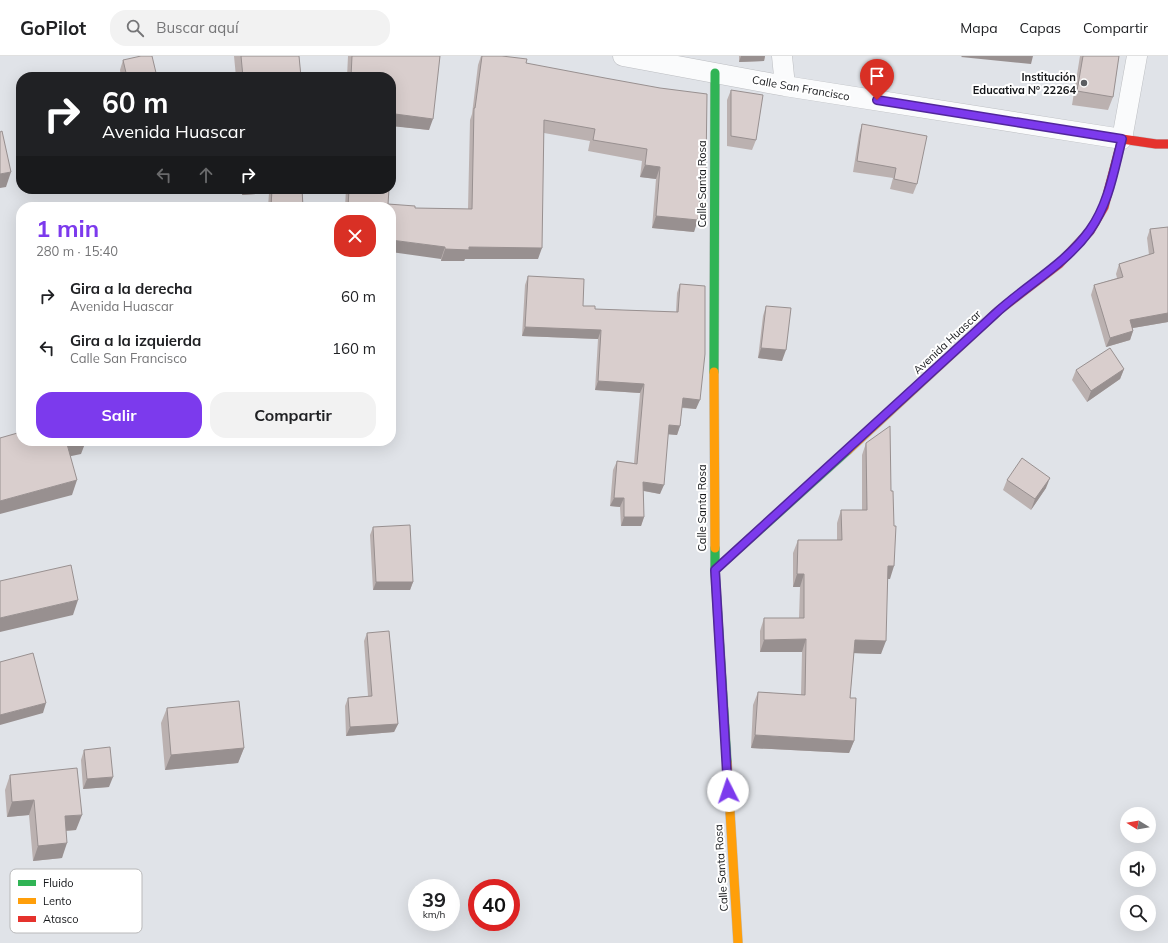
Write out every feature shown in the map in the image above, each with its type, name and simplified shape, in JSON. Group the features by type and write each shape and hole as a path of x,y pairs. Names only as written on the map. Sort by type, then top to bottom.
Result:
{"street":[{"name":"Calle San Francisco","path":"623,56 785,86 1122,139"},
{"path":"782,56 785,86"},
{"path":"1137,56 1122,139 1156,144 1168,144"},
{"name":"Calle Santa Rosa","path":"715,73 715,570 738,943"},
{"name":"Avenida Huascar","path":"715,570 998,311 1059,264 1090,231 1104,207 1122,139"}],"building":[{"path":"141,56 152,56 156,72 126,72 123,60"},
{"path":"241,56 299,56 301,72 243,72"},
{"path":"352,56 440,56 433,119 396,114 396,72 351,72"},
{"path":"482,56 502,56 527,59 526,63 660,88 707,94 706,168 704,189 701,188 698,220 656,216 660,167 645,165 647,149 593,140 595,129 544,120 542,248 469,247 469,250 445,249 445,247 396,241 396,205 415,206 415,208 472,209 475,108"},
{"path":"1083,56 1119,56 1113,97 1077,91"},
{"path":"731,90 763,95 756,140 731,136"},
{"path":"862,124 927,136 917,184 894,179 896,168 857,161"},
{"path":"2,131 11,172 0,174 0,132"},
{"path":"272,194 302,194 303,202 271,202"},
{"path":"349,194 389,194 388,202 348,202"},
{"path":"1168,227 1168,313 1130,320 1133,331 1110,338 1094,285 1123,277 1119,264 1154,253 1150,229"},
{"path":"528,276 584,279 583,306 595,306 595,309 678,312 680,284 705,286 705,354 700,400 683,398 680,426 669,425 664,485 643,482 644,517 624,517 624,498 614,498 617,461 637,464 644,384 598,381 601,330 525,327"},
{"path":"766,306 791,308 786,350 761,348"},
{"path":"1110,348 1124,369 1091,391 1076,370"},
{"path":"890,426 891,491 893,491 894,526 896,526 894,566 888,566 886,641 855,640 850,698 856,698 854,741 755,735 758,692 805,695 806,639 764,640 764,618 804,618 804,574 797,574 798,540 842,540 841,510 867,510 866,443"},
{"path":"16,433 16,446 68,446 77,480 0,501 0,438"},
{"path":"1022,458 1050,478 1035,499 1007,480"},
{"path":"410,525 413,582 376,582 373,527"},
{"path":"71,565 78,600 0,618 0,581"},
{"path":"389,631 398,724 350,727 348,698 372,696 367,633"},
{"path":"33,653 46,703 0,715 0,662"},
{"path":"239,701 244,748 171,755 167,708"},
{"path":"110,747 113,777 87,779 84,750"},
{"path":"77,768 82,815 65,816 67,843 38,846 34,800 12,802 10,775"}],"traffic: fast":[{"path":"714,372 715,73"},
{"path":"715,570 848,450"},
{"path":"715,548 715,570 727,762"}],"traffic: slow":[{"path":"848,450 982,326"},
{"path":"714,372 715,548"},
{"path":"727,762 738,943"}],"traffic: jam":[{"path":"982,326 998,311 1059,264 1090,231 1104,207 1122,139 1156,144 1168,144"}],"place":[{"name":"Institución Educativa Nº 22264","path":"1084,83"}],"route":[{"path":"728,791 715,570 998,311 1059,264 1090,231 1104,207 1122,139 877,100"}]}
